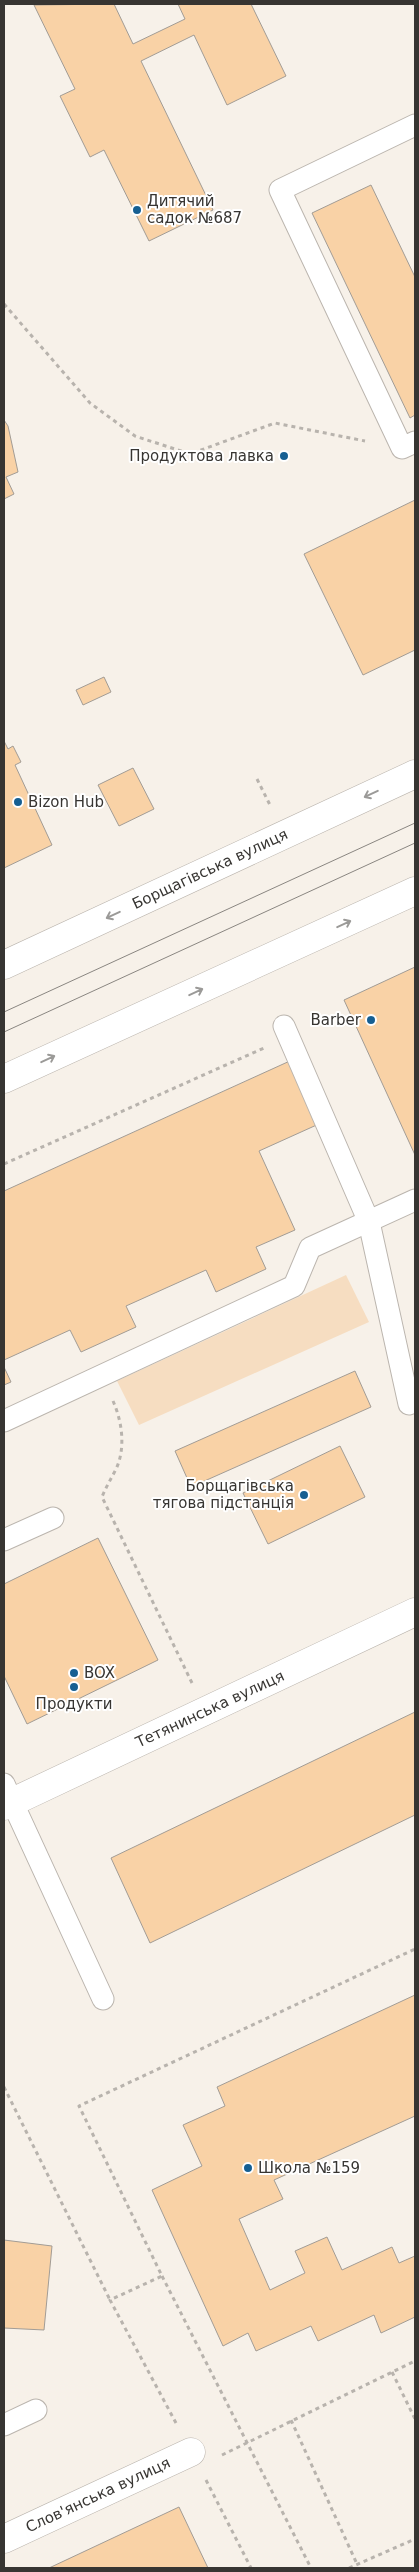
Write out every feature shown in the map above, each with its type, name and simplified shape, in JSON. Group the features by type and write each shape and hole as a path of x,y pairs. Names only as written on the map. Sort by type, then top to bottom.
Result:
{"main road":[{"name":"Борщагівська вулиця","path":"4,965 415,774"},
{"path":"4,1079 415,892"},
{"name":"Тетянинська вулиця","path":"7,1797 205,1711 415,1612"},
{"name":"Слов'янська вулиця","path":"4,2539 195,2459"}],"lane":[{"path":"409,445 280,190 415,125"},
{"path":"284,1026 369,1222 413,1407"},
{"path":"4,1421 294,1286 310,1248 415,1200"},
{"path":"4,1540 53,1518"},
{"path":"7,1797 103,1999"},
{"path":"4,2424 36,2410"}],"path":[{"path":"4,304 90,403 134,436 190,454 275,423 409,445"},
{"path":"257,779 270,805"},
{"path":"4,1164 272,1045 284,1026"},
{"path":"100,1376 120,1416 121,1434 117,1468 102,1497 205,1711"},
{"path":"312,2568 162,2276 79,2106 415,1950"},
{"path":"4,2087 110,2300 251,2568"},
{"path":"110,2300 162,2276"},
{"path":"195,2459 247,2442 415,2361"},
{"path":"392,2372 415,2420"},
{"path":"291,2420 357,2564"},
{"path":"349,2568 415,2539"}],"shaded area":[{"path":"346,1275 369,1322 139,1425 117,1381"}],"building":[{"path":"114,4 133,44 185,19 178,4 251,4 286,76 227,105 194,35 141,61 213,210 149,241 104,150 90,157 60,96 75,89 34,5"},
{"path":"371,185 415,277 415,415 410,418 312,213"},
{"path":"4,420 8,426 18,472 6,477 14,494 4,499"},
{"path":"415,500 415,650 363,675 304,554"},
{"path":"104,677 111,692 83,705 76,690"},
{"name":"Bizon Hub","path":"4,741 8,749 13,746 21,762 15,765 52,845 4,868"},
{"path":"133,768 154,809 119,826 98,785"},
{"path":"415,967 415,1155 344,1000"},
{"path":"292,1060 321,1123 259,1151 295,1230 256,1247 266,1269 216,1292 206,1270 126,1306 136,1327 81,1352 70,1330 4,1360 4,1191"},
{"path":"4,1367 11,1382 4,1385"},
{"path":"355,1371 371,1407 191,1487 175,1451"},
{"name":"Борщагівська тягова підстанція","path":"340,1446 365,1497 268,1544 243,1493"},
{"path":"98,1538 158,1660 27,1724 4,1676 4,1584"},
{"path":"415,1712 415,1815 150,1943 111,1858"},
{"path":"415,1995 415,2116 274,2180 283,2199 239,2219 270,2290 305,2273 295,2251 327,2237 342,2270 392,2247 399,2263 415,2256 415,2317 381,2333 374,2315 318,2341 311,2326 256,2351 248,2333 223,2346 152,2190 202,2166 183,2125 225,2106 217,2087"},
{"path":"4,2240 52,2246 44,2330 4,2328"},
{"path":"179,2507 208,2568 49,2568"}],"tram line":[{"path":"4,1012 415,823"},
{"path":"4,1032 415,843"}],"place":[{"name":"Дитячий садок №687","path":"137,210"},
{"name":"Продуктова лавка","path":"284,456"},
{"name":"Bizon Hub","path":"18,802"},
{"name":"Barber","path":"371,1020"},
{"name":"Борщагівська тягова підстанція","path":"304,1495"},
{"name":"BOX","path":"74,1673"},
{"name":"Продукти","path":"74,1687"},
{"name":"Школа №159","path":"248,2168"}]}
